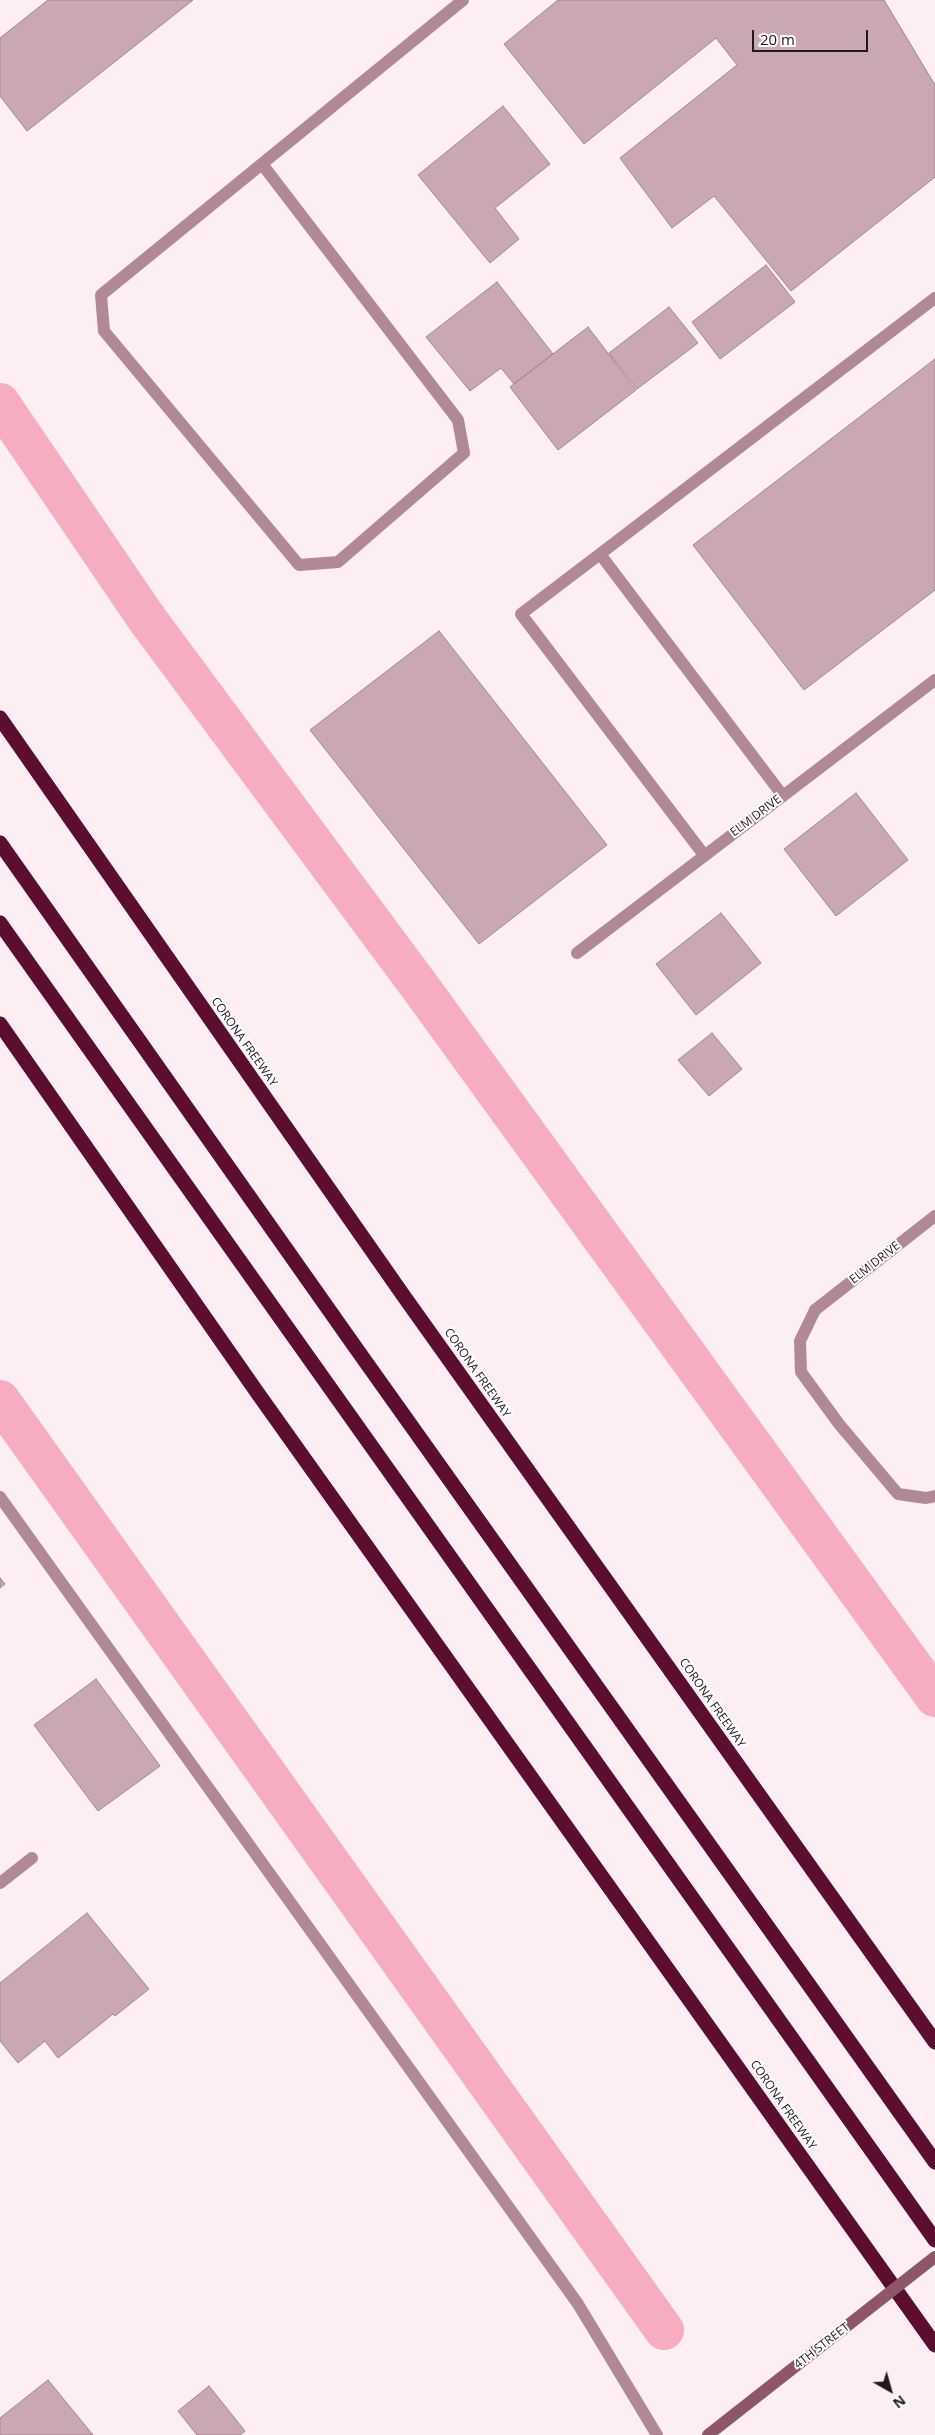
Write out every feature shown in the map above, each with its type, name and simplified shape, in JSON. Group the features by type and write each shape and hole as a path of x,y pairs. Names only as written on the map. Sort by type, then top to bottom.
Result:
{"highway":[{"name":"CORONA FREEWAY","path":"0,718 403,1295 935,2042"},
{"path":"0,842 387,1392 935,2162"},
{"path":"0,923 935,2240"},
{"name":"CORONA FREEWAY","path":"0,1024 271,1412 935,2345"}],"street":[{"path":"262,164 458,420 464,453 338,562 299,565 104,331 101,295 463,0"},
{"path":"704,855 521,614 935,298"},
{"path":"600,554 783,796"},
{"name":"ELM DRIVE","path":"577,953 935,680"},
{"name":"ELM DRIVE","path":"935,1216 815,1310 800,1341 801,1372 839,1424 898,1494 926,1498 935,1496"},
{"path":"0,1497 578,2304 657,2435"},
{"path":"0,1883 32,1858"},
{"name":"4TH STREET","path":"708,2435 935,2257"}],"building":[{"path":"48,0 193,0 27,131 0,96 0,38"},
{"path":"558,0 884,0 935,85 935,177 791,291 714,196 672,228 620,158 737,65 716,38 584,144 504,44"},
{"path":"503,106 550,164 495,208 519,239 490,263 418,175"},
{"path":"766,265 795,302 720,359 692,322"},
{"path":"497,282 553,354 514,384 501,368 470,391 426,337"},
{"path":"669,307 698,343 637,389 609,353"},
{"path":"588,327 636,390 558,450 510,387"},
{"path":"935,359 935,590 804,690 693,545"},
{"path":"439,631 607,845 479,944 310,730"},
{"path":"856,793 908,860 836,916 784,849"},
{"path":"721,913 761,963 696,1015 656,964"},
{"path":"712,1033 742,1069 709,1096 678,1060"},
{"path":"0,1578 5,1584 0,1588"},
{"path":"96,1679 160,1766 98,1811 34,1725"},
{"path":"87,1913 149,1989 115,2016 113,2014 58,2058 45,2041 18,2063 0,2041 0,1983"},
{"path":"48,2380 93,2435 0,2435 0,2418"},
{"path":"209,2386 245,2431 240,2435 197,2435 178,2411"}],"waterway":[{"path":"0,403 147,619 423,991 935,1697"},
{"path":"0,1400 664,2330"}]}
